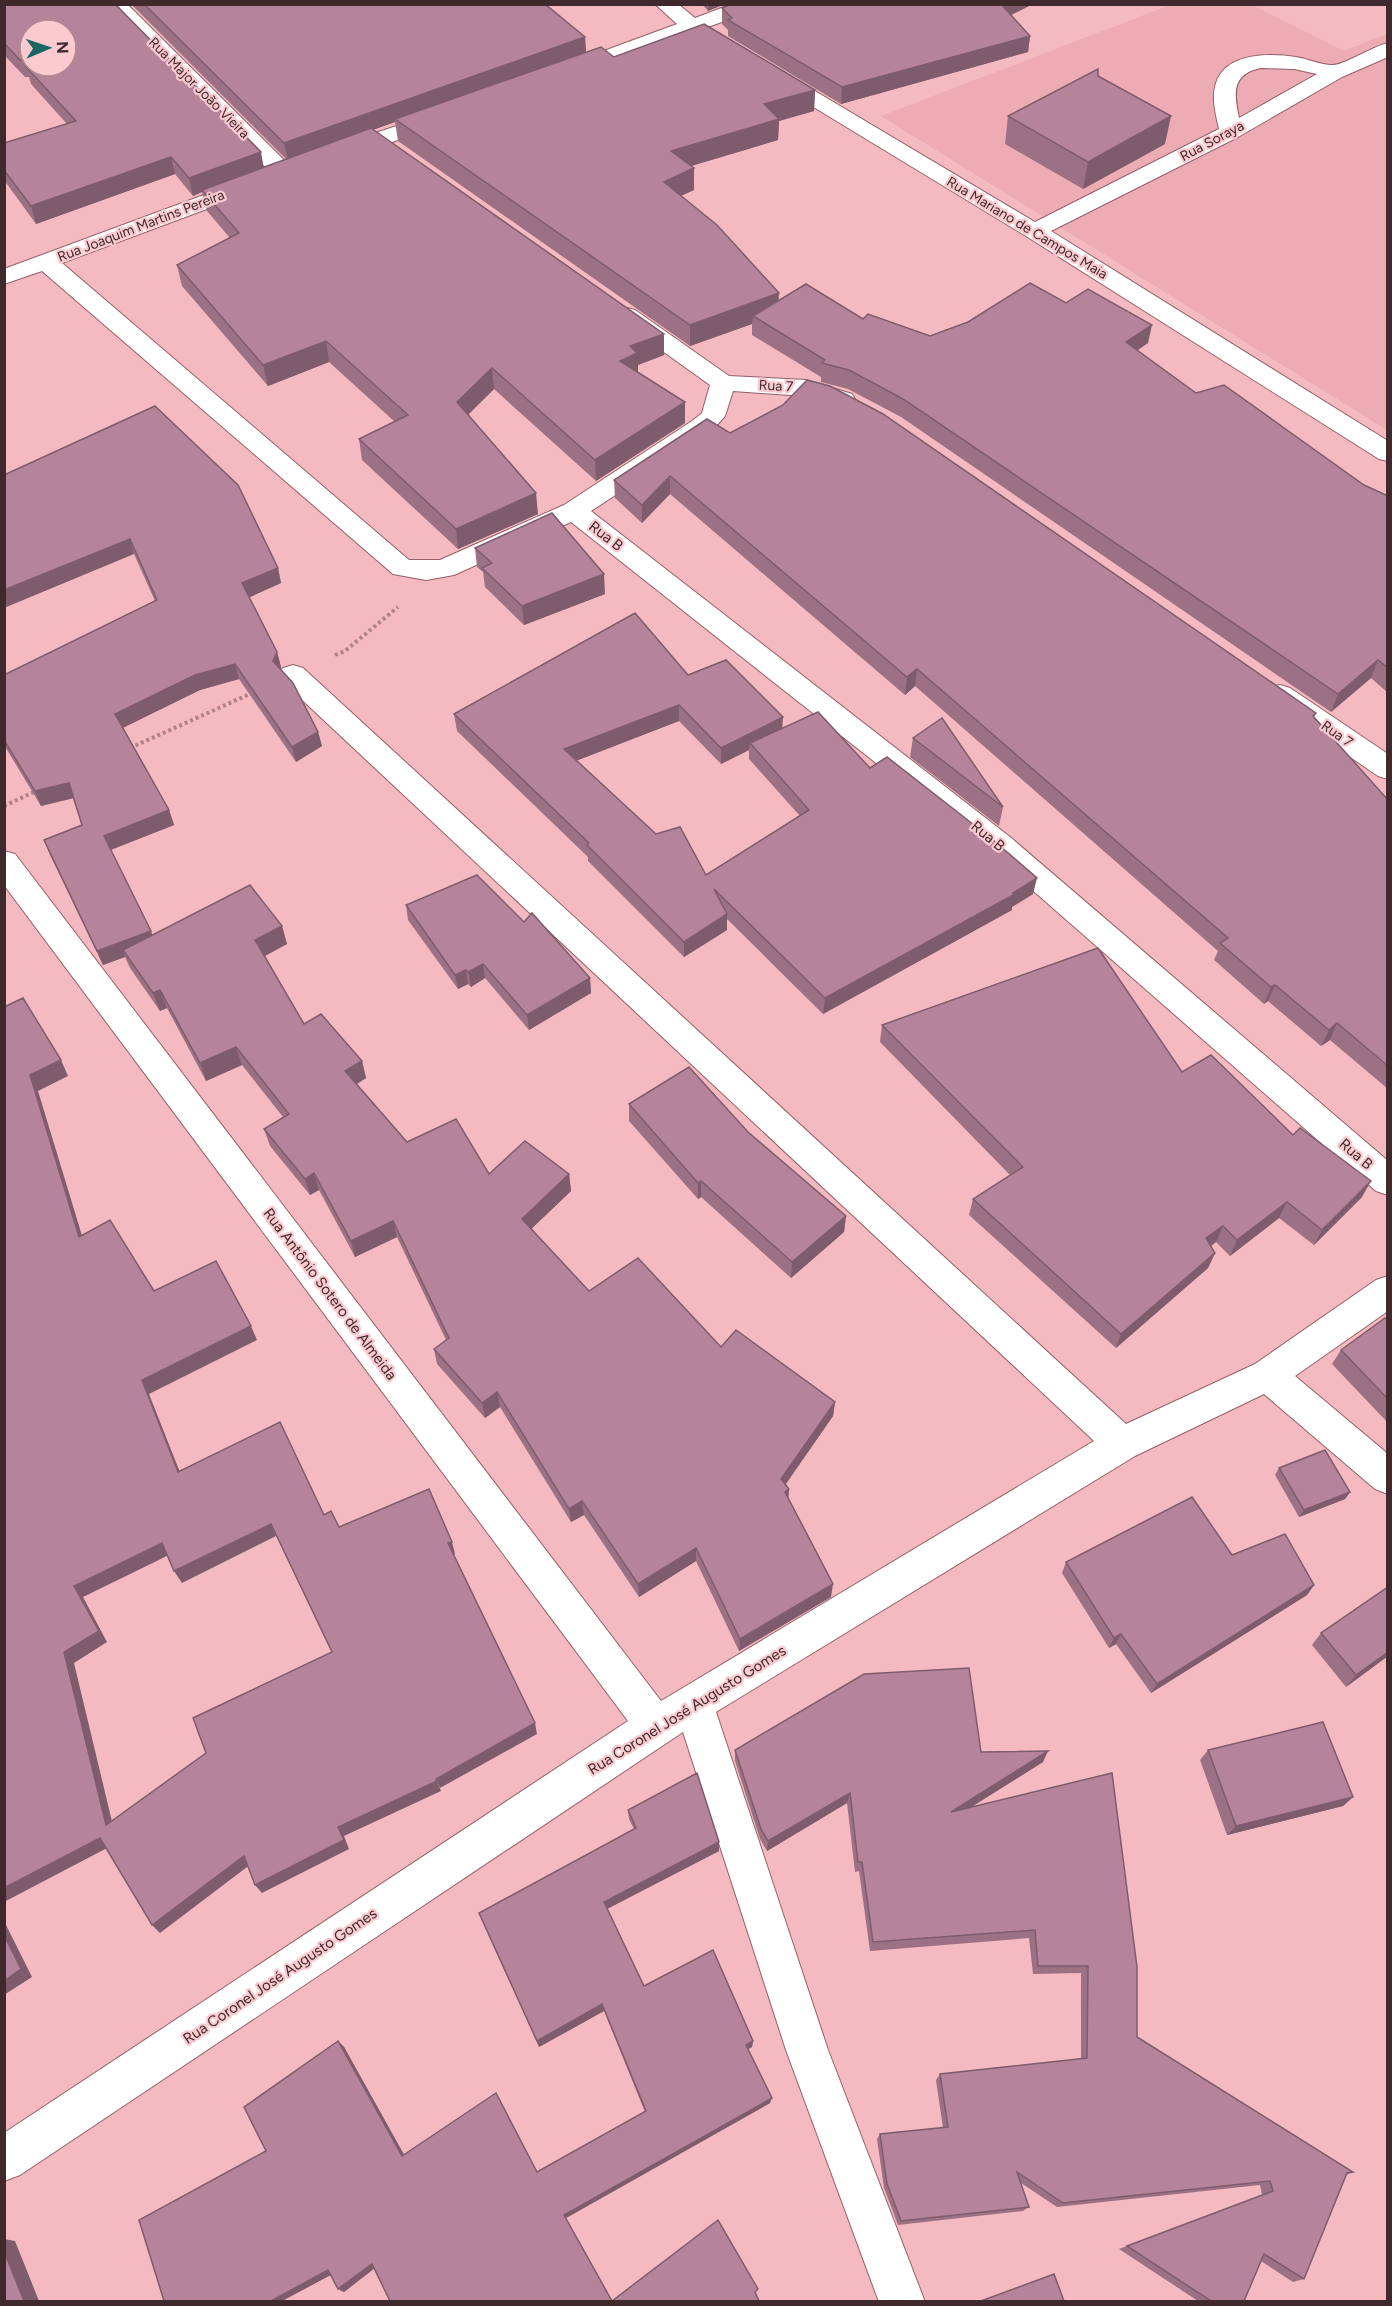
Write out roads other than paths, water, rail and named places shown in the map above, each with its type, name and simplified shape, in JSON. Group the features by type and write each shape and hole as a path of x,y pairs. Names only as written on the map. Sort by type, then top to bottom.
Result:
{"street":[{"name":"Rua Major João Vieira","path":"115,4 283,172"},
{"name":"Rua Mariano de Campos Maia","path":"665,4 692,26 1034,231 1388,453"},
{"path":"546,79 753,4"},
{"name":"Rua Soraya","path":"1034,231 1230,132 1335,73 1388,49"},
{"path":"1230,132 1226,89 1227,81 1237,70 1254,63 1283,62 1312,64 1335,73"},
{"path":"325,158 457,111"},
{"path":"378,140 398,153"},
{"name":"Rua Joaquim Martins Pereira","path":"4,277 304,165"},
{"path":"47,262 402,568 426,571 445,569 573,511 701,427 712,416 723,383 608,302"},
{"name":"Rua 7","path":"723,383 806,388 838,396 864,411"},
{"name":"Rua B","path":"573,511 1000,845 1388,1182"},
{"path":"292,675 1122,1444"},
{"name":"Rua 7","path":"1261,681 1388,769"},
{"name":"Rua Antônio Sotero de Almeida","path":"4,862 656,1726"},
{"name":"Rua Coronel José Augusto Gomes","path":"4,2159 656,1726 1122,1444 1268,1376 1388,1291"},
{"path":"1268,1376 1388,1477"},
{"path":"694,1704 807,2050 902,2301"}]}
